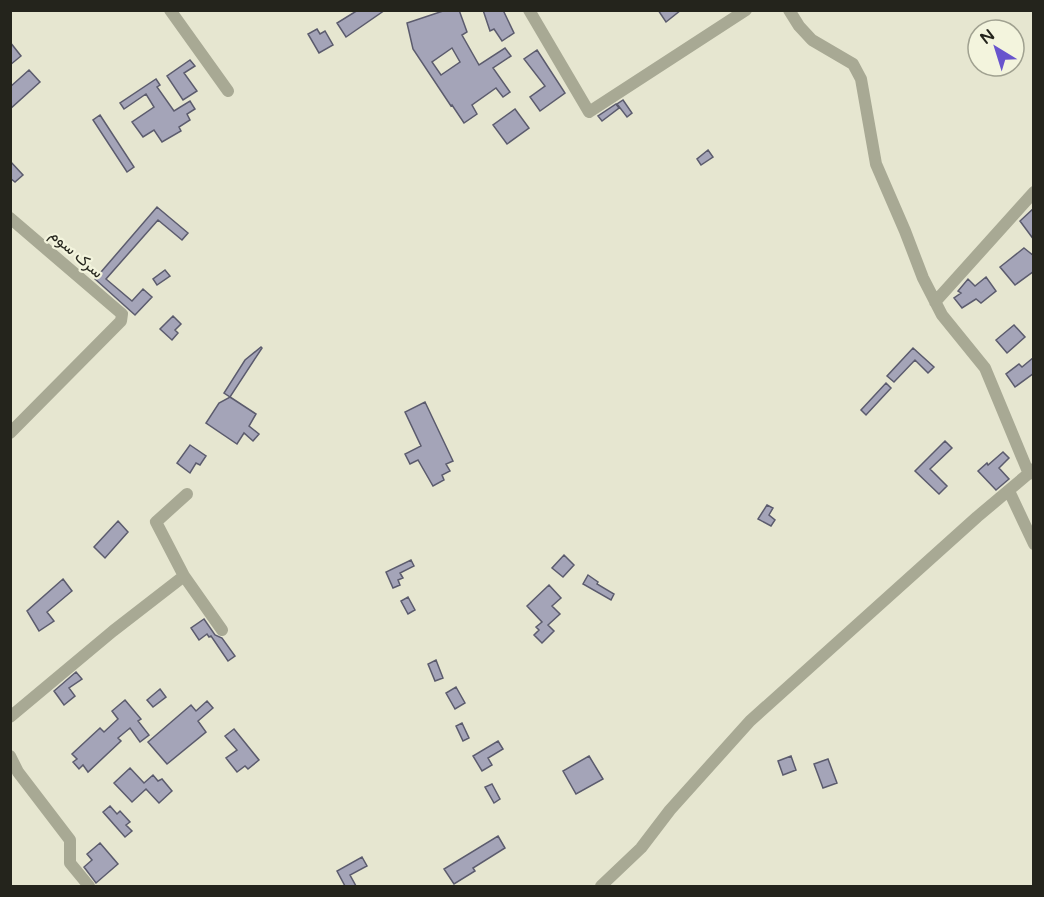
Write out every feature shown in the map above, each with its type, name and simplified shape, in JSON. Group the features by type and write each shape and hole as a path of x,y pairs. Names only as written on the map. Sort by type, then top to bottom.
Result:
{"street":[{"path":"170,10 228,92"},
{"path":"529,10 589,112 746,10"},
{"path":"601,886 641,848 670,810 750,721 977,517 1031,472 985,368 942,315 923,278 876,164 861,79 853,64 812,40 789,10"},
{"path":"935,302 1034,192"},
{"name":"سرک سوم","path":"10,218 122,314 121,321 11,433"},
{"path":"1009,491 1034,544"},
{"path":"187,494 156,522 184,576 222,630"},
{"path":"10,717 113,631 184,576"},
{"path":"10,756 18,772 70,840 70,863 89,886"}],"building":[{"path":"358,10 385,10 346,37 337,23"},
{"path":"446,10 459,10 467,32 462,35 479,65 505,48 511,56 493,68 510,92 503,97 496,88 472,105 477,114 464,123 413,49 407,23","holes":["452,48 460,62 441,75 432,62"]},
{"path":"483,10 503,10 514,33 502,41 494,29 490,31"},
{"path":"658,10 681,10 666,22"},
{"path":"317,29 320,34 325,31 333,45 319,53 308,34"},
{"path":"10,42 21,56 10,65"},
{"path":"537,50 565,93 540,111 530,97 545,86 524,59"},
{"path":"190,60 195,66 184,73 197,91 183,100 167,76"},
{"path":"29,70 40,82 10,109 10,87"},
{"path":"156,79 160,85 157,87 174,111 190,101 195,109 187,114 190,120 179,127 181,131 162,142 154,130 143,137 132,122 154,107 146,94 124,109 120,103"},
{"path":"623,100 632,113 627,117 617,104"},
{"path":"616,104 619,108 602,121 598,116"},
{"path":"515,109 529,128 507,144 493,125"},
{"path":"100,115 134,167 127,172 93,120"},
{"path":"708,150 713,157 701,165 697,159"},
{"path":"10,161 23,175 15,182 10,178"},
{"path":"157,207 188,233 182,240 158,220 106,279 132,301 143,289 152,297 135,315 95,279"},
{"path":"1034,208 1034,240 1020,221"},
{"path":"1024,248 1034,256 1034,271 1015,285 1000,267"},
{"path":"165,270 170,276 157,285 153,279"},
{"path":"986,277 996,291 981,303 976,299 962,308 954,298 961,293 958,291 968,279 975,286"},
{"path":"173,316 181,324 175,330 178,333 172,340 160,329"},
{"path":"1014,325 1025,337 1007,353 996,340"},
{"path":"261,347 230,397 224,393 245,360"},
{"path":"913,348 934,367 928,373 915,360 894,382 887,376"},
{"path":"1034,357 1034,373 1015,387 1006,374 1019,364 1022,367"},
{"path":"886,383 891,388 866,415 861,410"},
{"path":"230,397 256,414 249,426 259,434 253,441 244,433 237,444 206,423 219,403"},
{"path":"425,402 453,461 446,464 450,471 442,475 444,480 433,486 418,460 410,464 405,454 421,446 405,412"},
{"path":"945,441 952,448 930,469 947,486 939,494 915,471"},
{"path":"190,445 206,456 200,465 196,463 190,473 177,463"},
{"path":"1003,452 1009,458 999,468 1009,479 996,490 978,471"},
{"path":"767,505 773,508 769,515 775,520 771,526 758,519"},
{"path":"118,521 128,532 105,558 94,547"},
{"path":"564,555 574,565 563,577 552,568"},
{"path":"411,560 414,566 400,573 403,578 398,580 400,585 393,588 386,572"},
{"path":"588,575 598,582 597,584 614,594 611,600 583,584"},
{"path":"63,579 72,591 47,612 54,621 39,631 27,611"},
{"path":"549,585 561,598 552,606 560,614 548,625 554,631 542,643 534,635 539,630 536,627 542,622 527,606"},
{"path":"408,597 415,610 408,614 401,601"},
{"path":"204,619 215,635 222,638 235,656 228,661 211,636 207,634 199,640 191,628"},
{"path":"436,660 443,678 435,681 428,664"},
{"path":"76,672 82,679 69,688 75,696 64,705 54,691"},
{"path":"456,687 465,703 455,709 446,693"},
{"path":"160,689 166,697 153,707 147,700"},
{"path":"125,700 141,719 138,721 149,735 140,742 130,728 118,738 121,741 88,772 83,765 79,769 73,762 77,759 72,754 100,728 104,732 118,719 112,711"},
{"path":"207,701 213,708 198,721 206,732 167,764 148,742 191,705 196,711"},
{"path":"462,723 469,738 463,741 456,726"},
{"path":"234,729 259,760 248,769 245,766 237,772 226,758 237,750 225,736"},
{"path":"498,741 503,749 488,758 492,765 482,771 473,756"},
{"path":"589,756 603,779 576,794 563,771"},
{"path":"791,756 796,770 783,775 778,761"},
{"path":"828,759 837,783 823,788 814,764"},
{"path":"130,768 144,783 153,775 158,781 162,779 172,791 159,803 146,789 132,802 114,783"},
{"path":"492,784 500,799 494,803 485,787"},
{"path":"110,806 117,814 120,811 130,822 126,825 132,831 125,837 103,812"},
{"path":"498,836 505,848 473,868 475,871 454,884 444,869"},
{"path":"100,843 118,864 96,883 84,867 92,860 87,854"},
{"path":"362,857 367,866 350,875 356,886 345,886 337,871"}]}
